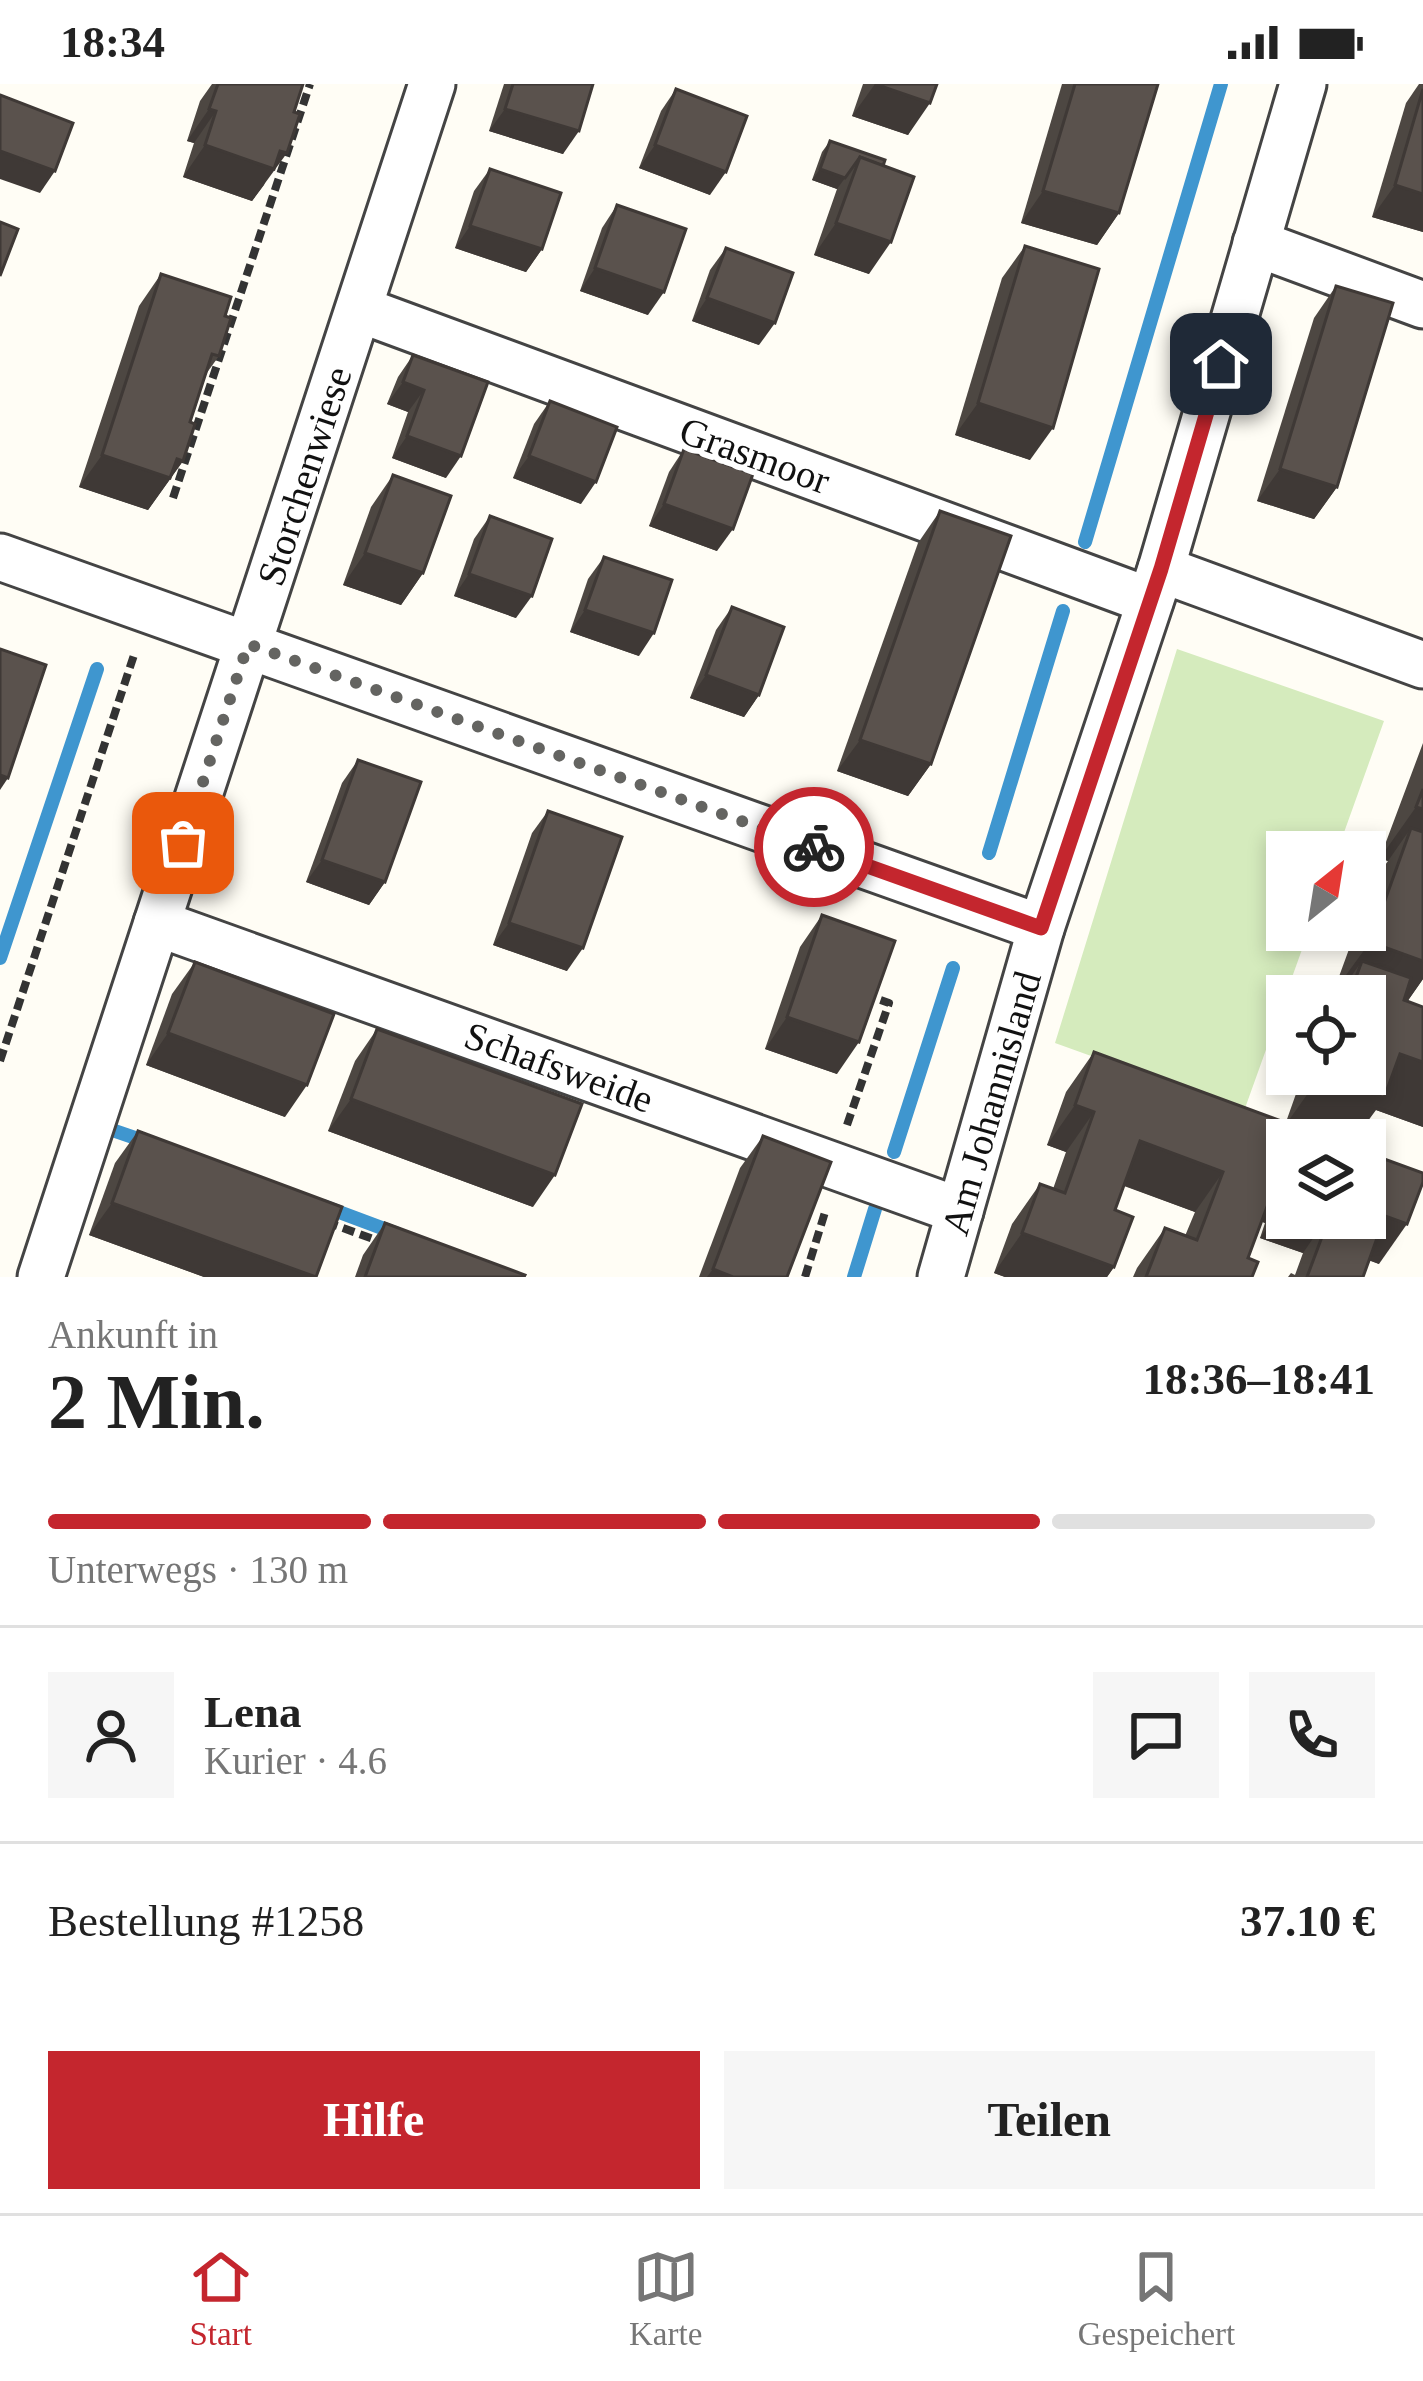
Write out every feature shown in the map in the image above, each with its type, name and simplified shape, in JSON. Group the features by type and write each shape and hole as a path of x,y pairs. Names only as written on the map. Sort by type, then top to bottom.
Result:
{"street":[{"name":"Storchenwiese","path":"40,1277 432,84"},
{"name":"Am Johannisland","path":"941,1277 1041,928 1156,585 1304,84"},
{"path":"1256,243 1423,305"},
{"name":"Grasmoor","path":"359,309 1156,585 1423,665"},
{"path":"0,557 1041,928"},
{"name":"Schafsweide","path":"157,922 960,1211"}],"path":[{"path":"173,498 310,84"},
{"path":"0,1061 149,611"},
{"path":"304,1214 392,1246"}],"green space":[{"path":"1177,649 1384,721 1345,831 1266,831 1266,951 1301,951 1293,975 1266,975 1266,1050 1244,1111 1055,1043"}],"building":[{"path":"218,84 303,84 294,112 300,114 287,153 280,151 274,169 205,145 216,111 209,109"},
{"path":"513,84 593,84 579,131 505,109"},
{"path":"875,84 937,84 930,103"},
{"path":"1075,84 1158,84 1119,213 1043,191"},
{"path":"676,89 747,116 726,172 655,145"},
{"path":"1423,89 1423,194 1395,185"},
{"path":"0,95 73,123 55,171 0,151"},
{"path":"830,141 885,160 883,166 860,157 845,178 820,169"},
{"path":"860,157 914,177 891,242 836,223"},
{"path":"490,169 561,193 542,249 470,226"},
{"path":"617,205 686,229 664,292 595,268"},
{"path":"0,222 18,229 0,276"},
{"path":"1025,246 1099,269 1053,428 978,403"},
{"path":"726,248 793,273 775,323 707,298"},
{"path":"161,274 231,297 225,316 231,318 219,356 212,354 183,461 177,459 170,478 102,455"},
{"path":"1336,286 1393,303 1337,487 1280,469"},
{"path":"413,355 488,382 461,456 407,436 424,390 403,382"},
{"path":"550,401 617,427 596,482 529,456"},
{"path":"684,449 753,474 733,529 664,504"},
{"path":"393,475 451,496 423,573 365,553"},
{"path":"940,511 1011,536 931,764 860,740"},
{"path":"490,516 552,539 532,596 469,574"},
{"path":"604,557 672,580 654,633 585,610"},
{"path":"732,607 784,627 759,695 706,675"},
{"path":"0,649 46,665 8,778 0,775"},
{"path":"358,760 421,782 385,882 322,860"},
{"path":"548,811 622,837 583,948 509,923"},
{"path":"1411,828 1423,832 1423,961 1386,948 1386,898"},
{"path":"822,915 895,941 859,1042 787,1017"},
{"path":"1362,961 1411,978 1404,1000 1423,1007 1423,1062 1400,1054 1386,1092 1386,975 1357,975"},
{"path":"195,962 334,1014 307,1085 168,1033"},
{"path":"377,1029 582,1104 555,1175 351,1099"},
{"path":"1094,1052 1276,1119 1266,1119 1266,1209 1248,1258 1258,1262 1252,1277 1146,1277 1165,1228 1197,1240 1223,1172 1140,1141 1115,1210 1133,1217 1114,1267 1022,1233 1040,1184 1065,1193 1094,1112 1075,1105"},
{"path":"138,1131 342,1207 316,1277 112,1203"},
{"path":"763,1136 831,1162 787,1277 733,1277 713,1269"},
{"path":"1386,1160 1423,1173 1407,1224 1386,1216"},
{"path":"385,1223 525,1275 365,1277"},
{"path":"1321,1239 1377,1239 1363,1277 1307,1277"}],"waterway":[{"path":"1085,542 1221,84"},
{"path":"989,853 1063,611"},
{"path":"0,958 97,669"},
{"path":"894,1152 953,968"},
{"path":"115,1131 150,1143"},
{"path":"323,1206 398,1234"},
{"path":"854,1277 875,1209"}],"way so far":[{"path":"183,843 248,644 814,847"}],"route":[{"path":"814,847 1041,928 1161,569 1221,364"}]}
